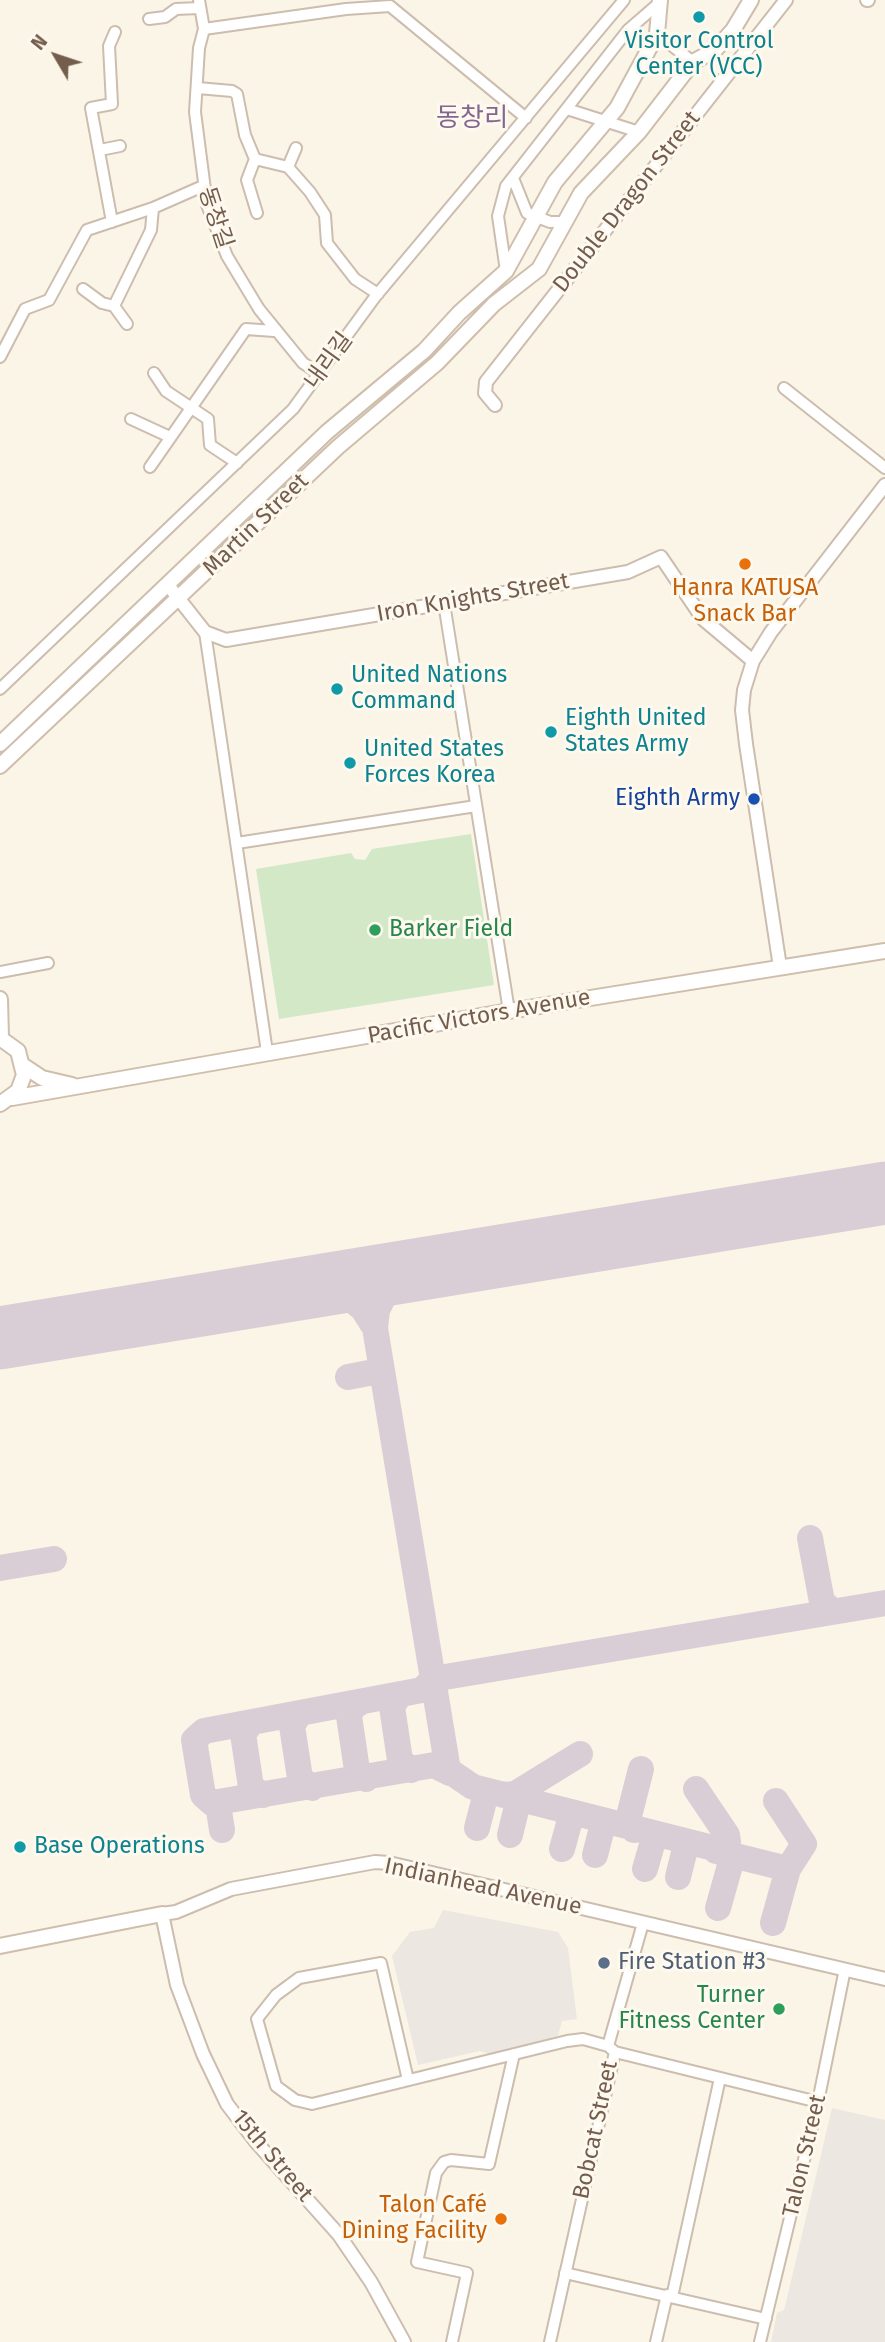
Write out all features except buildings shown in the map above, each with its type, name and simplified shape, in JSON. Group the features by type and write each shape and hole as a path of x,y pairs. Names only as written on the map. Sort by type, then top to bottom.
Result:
{"main road":[{"name":"Martin Street","path":"0,766 338,447 437,363 494,304 540,269 581,193 639,132 693,62 715,50 733,30 751,0"},
{"path":"657,34 659,2"},
{"name":"Martin Street","path":"0,744 327,432 424,351 459,313 506,271 555,183 609,121 657,34"},
{"name":"Pacific Victors Avenue","path":"6,1101 53,1093 73,1085 885,951"},
{"path":"0,999 1,1038 18,1051 24,1066 22,1083 6,1101"},
{"path":"24,1066 42,1078 73,1085"},
{"name":"Indianhead Avenue","path":"0,1946 162,1914"}],"street":[{"name":"내리길","path":"0,689 293,409 378,294 624,0"},
{"name":"Double Dragon Street","path":"495,405 485,393 486,382 786,0"},
{"path":"506,271 498,216 506,186 628,30 659,2"},
{"path":"204,29 389,3 526,118"},
{"path":"149,19 165,17 176,9 199,4"},
{"name":"동창길","path":"199,4 204,29 199,48 195,112 206,205 228,256 274,331 303,363 320,374"},
{"path":"112,222 90,108 112,104 109,46 115,32"},
{"path":"657,34 693,62"},
{"path":"198,88 232,91 237,94 245,135 255,159 247,180 257,213"},
{"path":"565,112 609,121 639,132"},
{"path":"100,150 120,146"},
{"path":"288,167 296,148"},
{"path":"255,159 288,167 310,192 325,215 327,243 355,279 378,294"},
{"path":"513,178 527,213 535,218 563,222"},
{"path":"0,357 25,309 49,300 87,230 153,208 204,186"},
{"path":"114,306 151,230 153,208"},
{"path":"83,289 102,303 114,306 127,324"},
{"path":"150,467 246,329 274,331"},
{"path":"154,373 166,391 208,419 210,445 237,463"},
{"path":"784,388 885,468"},
{"path":"131,419 170,437"},
{"path":"780,967 742,710 753,661 771,632 885,485"},
{"name":"Iron Knights Street","path":"205,632 226,640 628,572 661,556 703,619 753,661"},
{"path":"168,585 205,632 267,1052"},
{"path":"444,603 509,1012"},
{"path":"237,843 477,806"},
{"path":"0,972 48,963"},
{"name":"Indianhead Avenue","path":"162,1914 176,1912 231,1889 375,1863 441,1874 885,1979"},
{"name":"15th Street","path":"162,1914 177,1985 203,2054 227,2104 256,2143 339,2235 371,2282 404,2342"},
{"name":"Bobcat Street","path":"550,2342 612,2049 643,1923"},
{"path":"408,2080 381,1963 299,1978 276,1995 257,2019 276,2086 295,2100 312,2104 583,2039 720,2078 818,2102"},
{"name":"Talon Street","path":"760,2342 818,2102 845,1969"},
{"path":"452,2342 467,2273 417,2262 437,2169 444,2162 489,2164 514,2054"},
{"path":"656,2342 720,2078"},
{"path":"565,2273 765,2319"}],"shaded area":[{"path":"443,1910 558,1932 568,1948 577,2019 562,2021 558,2036 489,2054 480,2051 418,2065 392,1956 410,1932 434,1928"},
{"path":"832,2108 885,2120 885,2342 771,2342 777,2313 784,2310"}],"green space":[{"name":"Barker Field","path":"471,834 494,985 279,1019 256,869 351,853 355,859 365,860 372,849"}],"taxiway":[{"path":"424,1269 404,1278 386,1292 377,1310 375,1328 448,1770 473,1787 721,1850 728,1842 727,1835 696,1789"},
{"path":"310,1288 347,1296 363,1309 375,1328"},
{"path":"348,1377 374,1372 383,1377"},
{"path":"810,1538 822,1602 833,1611"},
{"path":"0,1568 54,1559"},
{"path":"450,1773 434,1765 212,1803 203,1795 194,1740 204,1731 422,1690 433,1679 885,1603"},
{"path":"400,1694 392,1707 400,1760 411,1770"},
{"path":"361,1702 352,1708 349,1716 357,1770 366,1779"},
{"path":"300,1713 292,1726 300,1778 312,1788"},
{"path":"252,1722 243,1734 251,1787 263,1795"},
{"path":"503,1795 515,1794 580,1754"},
{"path":"634,1830 628,1820 641,1769"},
{"path":"477,1828 485,1797 481,1789"},
{"path":"510,1835 517,1806 513,1798"},
{"path":"716,1851 788,1869 804,1844 776,1801"},
{"path":"218,1804 222,1830"},
{"path":"562,1849 570,1820 565,1812"},
{"path":"595,1855 602,1828 609,1823"},
{"path":"645,1869 653,1841 662,1836"},
{"path":"678,1877 685,1849 680,1841"},
{"path":"718,1908 733,1855"},
{"path":"773,1923 788,1869"}],"runway":[{"path":"0,1338 885,1193"}],"place":[{"name":"Visitor Control Center (VCC)","path":"699,17"},
{"name":"Hanra KATUSA Snack Bar","path":"745,564"},
{"name":"United Nations Command","path":"337,689"},
{"name":"Eighth United States Army","path":"551,732"},
{"name":"United States Forces Korea","path":"350,763"},
{"name":"Eighth Army","path":"754,799"},
{"name":"Barker Field","path":"375,930"},
{"name":"Base Operations","path":"20,1847"},
{"name":"Fire Station #3","path":"604,1963"},
{"name":"Turner Fitness Center","path":"779,2009"},
{"name":"Talon Café Dining Facility","path":"501,2219"}],"district":[{"name":"동창리","path":"472,119"}]}
